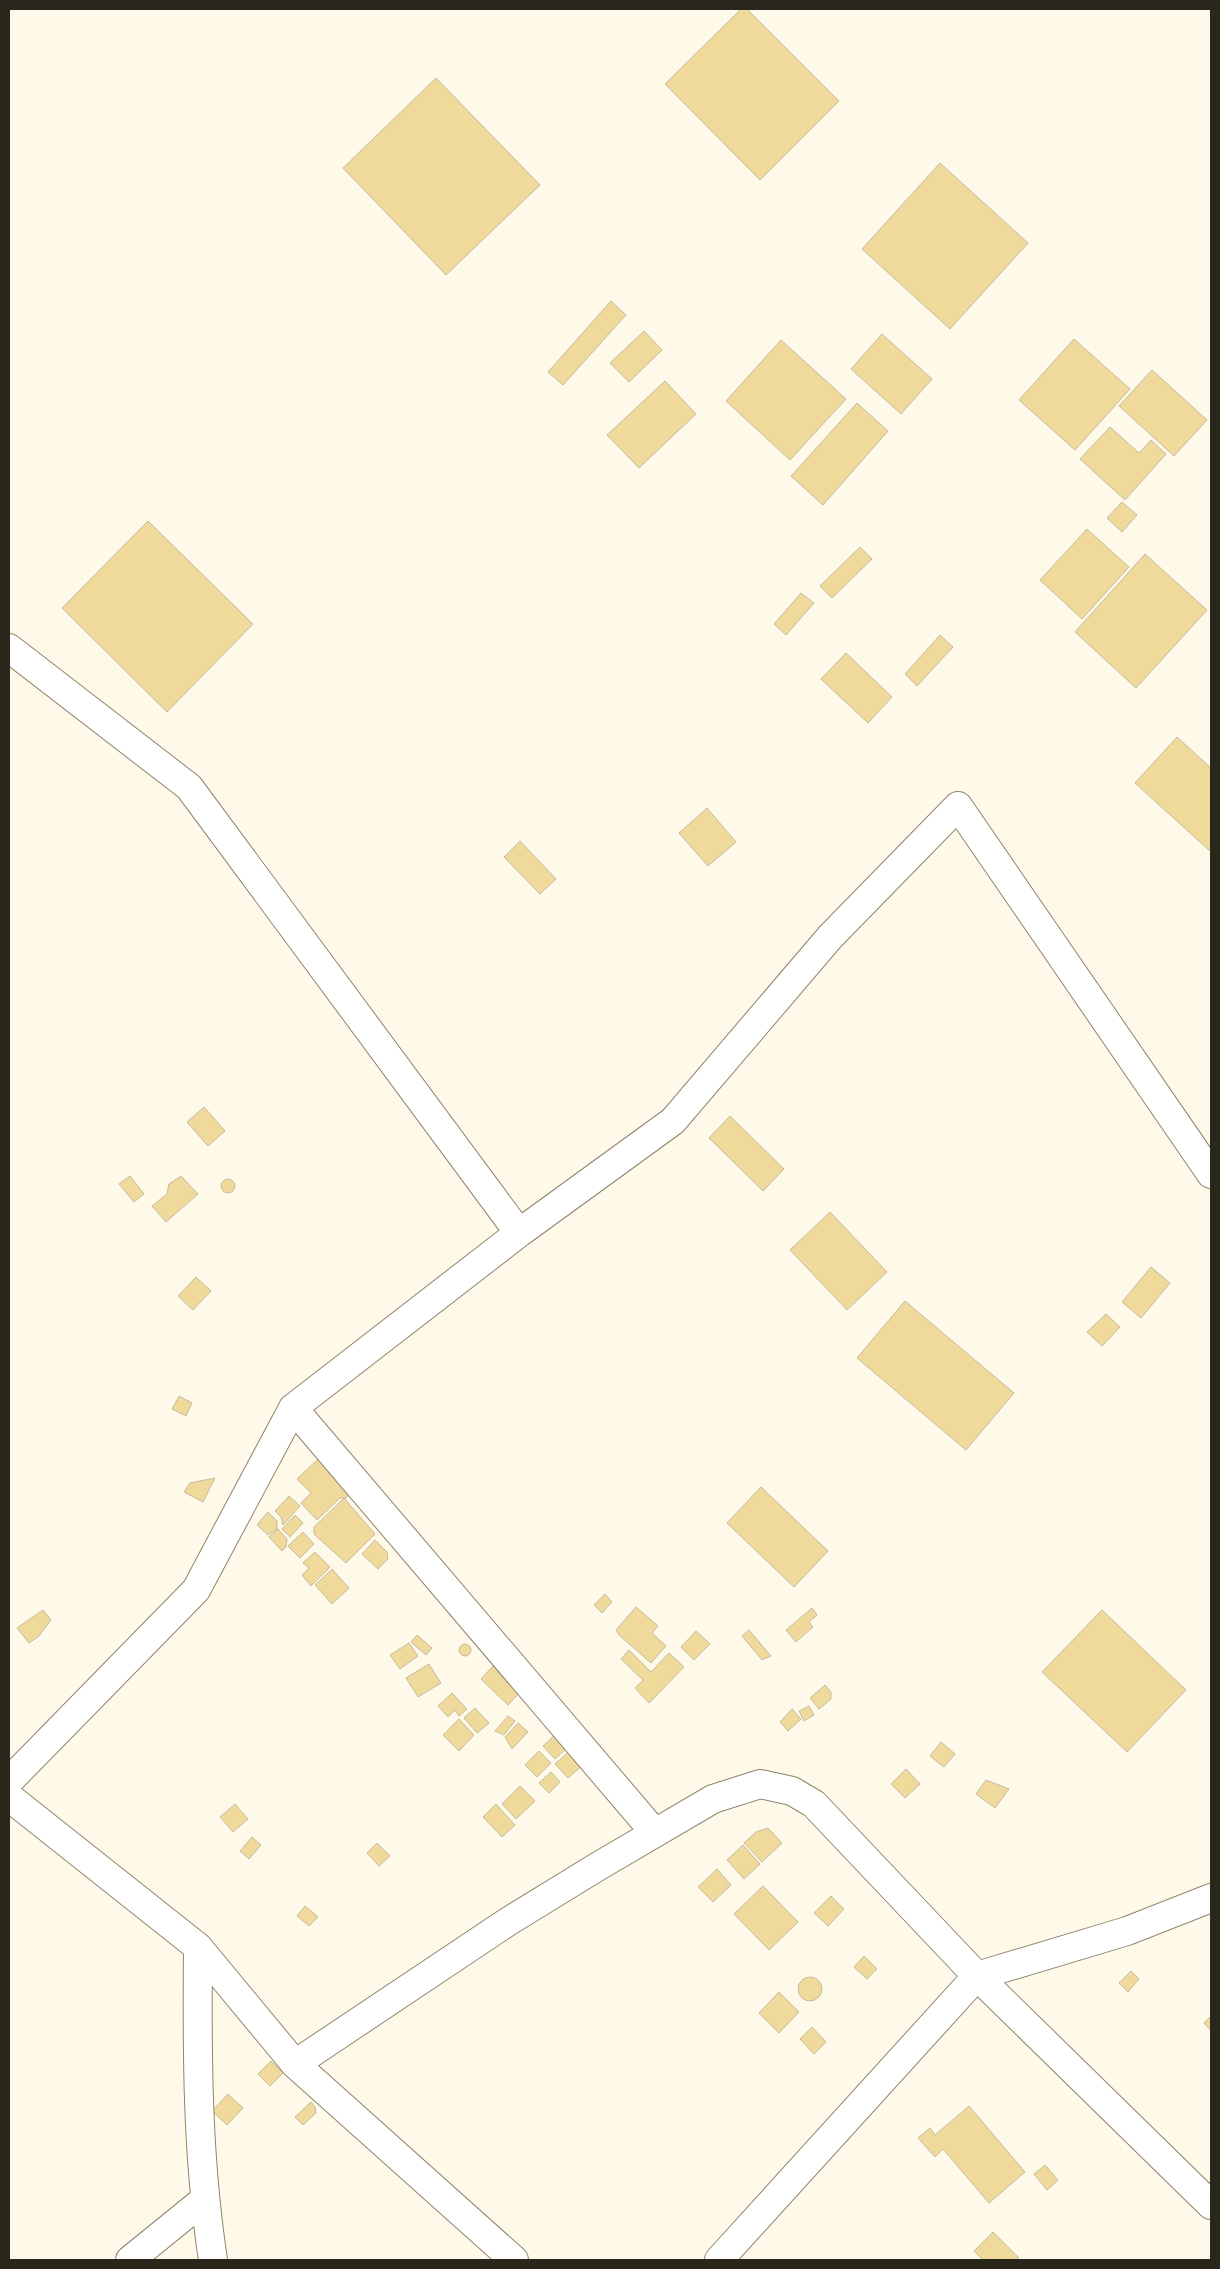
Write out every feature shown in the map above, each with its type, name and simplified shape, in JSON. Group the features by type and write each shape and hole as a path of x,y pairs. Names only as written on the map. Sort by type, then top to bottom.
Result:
{"street":[{"path":"9,648 189,787 520,1233"},
{"path":"9,1781 196,1590 293,1408 520,1233 673,1121 830,937 958,806 1211,1174"},
{"path":"293,1408 655,1833"},
{"path":"295,2064 508,1921 713,1800 760,1784 792,1791 814,1804 976,1976 1211,2204"},
{"path":"9,1797 198,1947 295,2064 514,2260"},
{"path":"719,2260 976,1976 1127,1931 1211,1898"},
{"path":"198,1947 197,2079 204,2200 213,2260"},
{"path":"130,2260 204,2200"}],"building":[{"path":"741,9 747,9 839,101 760,180 665,84"},
{"path":"436,78 540,185 446,275 343,168"},
{"path":"940,163 1028,243 950,329 862,249"},
{"path":"611,301 626,315 563,385 548,372"},
{"path":"644,331 662,350 629,382 610,363"},
{"path":"882,334 932,379 901,414 851,369"},
{"path":"1074,339 1130,389 1075,450 1019,400"},
{"path":"781,340 846,399 790,460 726,401"},
{"path":"1152,370 1207,420 1174,456 1119,406"},
{"path":"665,381 696,414 639,468 607,435"},
{"path":"857,403 888,431 823,505 791,476"},
{"path":"1110,427 1139,453 1151,440 1166,454 1125,500 1080,459"},
{"path":"1122,502 1137,515 1122,532 1107,518"},
{"path":"148,521 253,624 167,712 62,608"},
{"path":"1087,529 1129,567 1082,619 1040,580"},
{"path":"860,547 872,559 832,598 820,586"},
{"path":"1145,554 1207,610 1136,688 1075,632"},
{"path":"801,593 814,603 786,635 774,624"},
{"path":"940,635 953,647 917,686 905,674"},
{"path":"846,653 892,697 868,723 821,679"},
{"path":"1177,737 1211,768 1211,852 1135,783"},
{"path":"707,808 736,842 708,866 679,833"},
{"path":"520,841 556,879 540,894 504,857"},
{"path":"204,1107 225,1131 208,1146 187,1122"},
{"path":"730,1116 784,1169 763,1191 709,1138"},
{"path":"130,1176 144,1194 134,1202 119,1184"},
{"path":"181,1176 198,1194 166,1222 152,1206 167,1194 169,1184"},
{"path":"225,1179 231,1179 235,1186 231,1193 225,1193 221,1189 221,1183"},
{"path":"830,1212 887,1272 847,1310 790,1250"},
{"path":"1151,1267 1170,1283 1141,1318 1122,1302"},
{"path":"196,1277 211,1291 193,1310 178,1296"},
{"path":"905,1301 1014,1393 966,1450 857,1358"},
{"path":"1106,1314 1120,1327 1102,1346 1087,1332"},
{"path":"179,1396 192,1403 186,1416 172,1409"},
{"path":"318,1459 351,1492 346,1498 340,1498 317,1520 301,1503 311,1493 297,1479"},
{"path":"215,1478 203,1502 184,1492 190,1483"},
{"path":"761,1487 828,1551 794,1587 727,1523"},
{"path":"289,1496 300,1506 283,1525 281,1517 275,1511"},
{"path":"344,1498 375,1534 346,1563 314,1534 314,1527"},
{"path":"268,1512 277,1521 277,1529 268,1535 257,1525"},
{"path":"295,1515 303,1523 290,1537 282,1529"},
{"path":"278,1529 287,1539 286,1547 282,1551 269,1537"},
{"path":"303,1532 314,1544 300,1558 288,1546"},
{"path":"375,1540 387,1552 388,1559 378,1569 362,1554"},
{"path":"315,1552 330,1567 311,1586 302,1575 309,1568 303,1563"},
{"path":"332,1569 349,1588 332,1604 315,1585"},
{"path":"605,1594 612,1602 602,1613 594,1605"},
{"path":"636,1607 658,1626 652,1633 666,1646 651,1663 620,1636 616,1630"},
{"path":"812,1608 817,1615 809,1622 813,1627 796,1642 786,1630"},
{"path":"43,1610 51,1620 39,1636 29,1643 17,1628"},
{"path":"1102,1610 1186,1690 1127,1752 1042,1672"},
{"path":"749,1630 771,1656 762,1660 742,1636"},
{"path":"696,1631 710,1644 694,1660 681,1647"},
{"path":"417,1635 432,1648 426,1655 411,1642"},
{"path":"409,1643 418,1656 400,1669 390,1655"},
{"path":"463,1644 467,1644 471,1650 467,1656 463,1656 459,1652 459,1648"},
{"path":"629,1650 651,1672 669,1653 684,1667 649,1703 635,1688 643,1680 621,1659"},
{"path":"429,1664 441,1683 418,1697 406,1678"},
{"path":"493,1666 520,1692 508,1705 481,1679"},
{"path":"825,1685 831,1692 831,1699 819,1709 810,1698"},
{"path":"452,1693 467,1709 459,1716 455,1710 448,1717 438,1706"},
{"path":"809,1706 814,1715 804,1721 799,1711"},
{"path":"475,1708 489,1723 477,1733 464,1718"},
{"path":"792,1709 801,1719 788,1731 780,1722"},
{"path":"508,1716 515,1721 504,1735 495,1731"},
{"path":"459,1719 474,1735 459,1751 443,1735"},
{"path":"518,1723 528,1732 512,1749 505,1737"},
{"path":"558,1732 570,1745 555,1759 543,1746"},
{"path":"941,1742 955,1754 944,1767 930,1756"},
{"path":"573,1748 586,1762 568,1778 555,1764"},
{"path":"539,1751 551,1763 537,1777 525,1765"},
{"path":"906,1769 920,1784 905,1798 891,1784"},
{"path":"551,1772 560,1782 549,1793 539,1783"},
{"path":"986,1780 1009,1789 995,1808 976,1794"},
{"path":"520,1786 535,1801 516,1819 502,1804"},
{"path":"235,1804 248,1819 233,1832 220,1817"},
{"path":"496,1804 515,1825 502,1837 483,1817"},
{"path":"768,1828 782,1843 762,1862 744,1843 756,1832"},
{"path":"252,1837 261,1845 249,1859 240,1851"},
{"path":"377,1843 390,1856 379,1866 367,1853"},
{"path":"743,1845 760,1864 744,1879 727,1860"},
{"path":"717,1869 731,1885 713,1902 698,1887"},
{"path":"763,1886 798,1922 769,1950 734,1914"},
{"path":"831,1896 844,1909 828,1926 814,1913"},
{"path":"305,1906 318,1917 309,1926 297,1916"},
{"path":"864,1956 877,1969 867,1979 854,1967"},
{"path":"1131,1971 1139,1979 1128,1992 1119,1983"},
{"path":"810,1977 815,1978 821,1984 821,1994 815,2000 810,2001 805,2000 799,1994 798,1989 799,1984 805,1978"},
{"path":"779,1992 799,2012 779,2033 759,2013"},
{"path":"1211,2016 1211,2031 1204,2023"},
{"path":"812,2027 826,2042 814,2054 800,2039"},
{"path":"271,2061 283,2073 270,2086 258,2074"},
{"path":"228,2094 243,2108 227,2125 212,2111"},
{"path":"311,2102 315,2107 316,2113 303,2125 295,2117"},
{"path":"969,2106 1025,2172 989,2203 943,2149 935,2157 918,2138 930,2128 935,2135"},
{"path":"1045,2165 1058,2180 1047,2190 1034,2174"},
{"path":"993,2232 1018,2257 1018,2260 983,2260 974,2251"}]}
